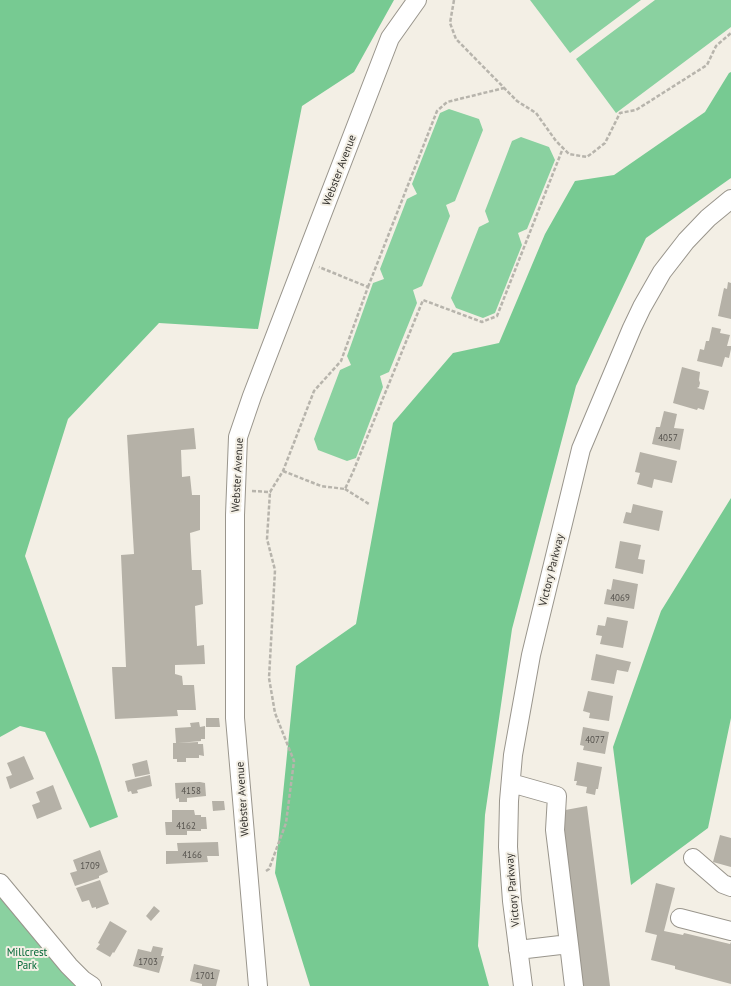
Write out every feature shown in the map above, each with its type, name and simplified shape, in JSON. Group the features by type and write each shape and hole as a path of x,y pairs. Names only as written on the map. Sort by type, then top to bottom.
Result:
{"street":[{"name":"Webster Avenue","path":"258,986 248,884 235,718 236,489 238,437 252,396 390,38 416,0"},
{"name":"Victory Parkway","path":"523,986 512,901 508,847 509,801 513,755 531,655 581,449 632,328 662,272 686,241 708,218 731,198"},
{"path":"511,783 557,796 555,830 574,986"},
{"path":"693,858 723,884 731,888"},
{"path":"0,883 69,966 83,980 92,986"},
{"path":"680,918 731,931"},
{"path":"518,950 569,944"}],"path":[{"path":"454,0 450,23 456,39 517,101 536,113 556,141 569,154 587,157 605,143 620,113 636,110 707,65 716,46 731,33"},
{"path":"248,884 269,869 286,823 294,761 275,713 270,678 275,570 267,539 270,492 283,471 314,391 341,361 368,287 437,111 447,102 504,88"},
{"path":"345,488 353,472 423,300 482,322 497,316 563,148"},
{"path":"304,261 368,287"},
{"path":"283,471 321,486 345,488 369,504"},
{"path":"236,489 270,492"}],"green space":[{"path":"0,0 394,0 354,72 302,106 258,329 159,323 68,419 25,556 98,757 118,817 90,828 45,732 20,726 0,737"},
{"path":"530,0 641,0 570,53"},
{"path":"655,0 731,0 731,27 616,113 576,59"},
{"path":"731,72 731,178 646,238 576,386 512,629 485,815 478,946 489,986 310,986 275,873 296,666 356,624 393,423 453,353 499,343 545,234 575,181 614,175 705,112"},
{"path":"449,109 479,119 483,130 455,201 446,205 450,216 422,286 413,290 417,303 389,372 380,376 383,387 356,458 347,461 318,450 314,439 340,370 351,365 347,356 373,283 384,279 380,269 407,199 417,194 412,184 440,113"},
{"path":"521,137 549,147 555,160 527,229 518,233 522,245 495,313 483,318 456,308 451,298 479,227 489,222 485,211 512,141"},
{"path":"731,498 731,718 708,828 631,885 613,747 661,611"},
{"name":"Millcrest Park","path":"0,883 92,986 0,986"}],"building":[{"path":"728,282 731,283 731,319 718,316 724,288 727,289"},
{"path":"712,327 721,329 720,333 730,335 727,346 731,346 729,358 725,357 722,367 697,361 700,349 704,350 706,341 709,341"},
{"path":"682,367 700,372 700,383 699,387 697,388 709,391 704,410 698,408 697,410 673,403"},
{"path":"664,411 677,414 674,428 684,429 680,450 652,444 656,427 660,427"},
{"path":"194,428 196,449 181,450 182,477 190,476 192,495 200,495 200,530 190,533 192,570 201,570 203,604 195,606 197,646 204,645 205,664 175,665 175,674 182,676 183,685 194,685 196,710 177,710 178,716 115,719 112,667 126,667 121,555 134,554 127,435"},
{"path":"640,452 677,461 672,483 654,479 652,488 637,484 640,473 635,472"},
{"path":"633,504 663,511 659,531 623,523 626,512 631,513"},
{"path":"620,541 641,545 638,559 645,560 643,574 615,568"},
{"path":"613,579 638,584 634,609 604,604 607,589 611,590"},
{"path":"607,617 628,621 623,648 600,644 602,636 596,635 598,625 605,626"},
{"path":"596,654 631,662 628,672 617,670 614,684 591,680"},
{"path":"588,691 613,696 609,721 589,718 590,713 583,711"},
{"path":"206,718 219,718 220,727 206,727"},
{"path":"199,722 200,727 205,726 205,739 201,739 201,741 178,743 198,742 198,744 203,744 204,756 199,755 199,758 186,758 186,762 177,762 177,759 173,759 173,743 176,743 175,728 191,727 190,723"},
{"path":"583,727 609,732 605,754 583,750 584,746 580,745"},
{"path":"24,756 34,779 10,789 6,777 12,775 7,763"},
{"path":"147,760 150,774 135,777 132,764"},
{"path":"577,762 602,767 598,789 596,789 595,795 586,793 587,787 576,785 577,781 574,781"},
{"path":"150,775 152,786 137,790 138,793 132,794 131,791 128,792 125,781"},
{"path":"175,783 205,783 206,796 187,798 187,802 179,802 179,798 176,799"},
{"path":"53,785 62,809 37,819 32,805 40,802 36,792"},
{"path":"212,801 224,801 225,810 213,811"},
{"path":"587,806 610,986 582,986 560,811"},
{"path":"172,810 194,810 195,815 206,817 207,829 201,829 201,831 187,831 187,835 166,835 165,822 172,822"},
{"path":"720,835 731,838 731,867 713,862"},
{"path":"218,842 219,856 207,856 208,862 166,864 166,851 178,851 177,843"},
{"path":"100,850 108,872 99,876 99,878 75,886 70,873 77,871 73,860"},
{"path":"100,880 109,904 96,909 96,907 92,908 89,900 82,902 76,888"},
{"path":"656,883 675,888 664,931 683,935 684,933 730,944 731,942 731,984 675,969 675,966 651,960 657,935 645,932"},
{"path":"154,906 160,911 151,921 146,916"},
{"path":"110,921 127,931 110,957 96,949 100,944 98,943"},
{"path":"153,946 163,948 161,956 164,956 159,973 133,966 138,949 151,952"},
{"path":"194,964 220,970 216,986 202,986 202,984 190,981"}]}
